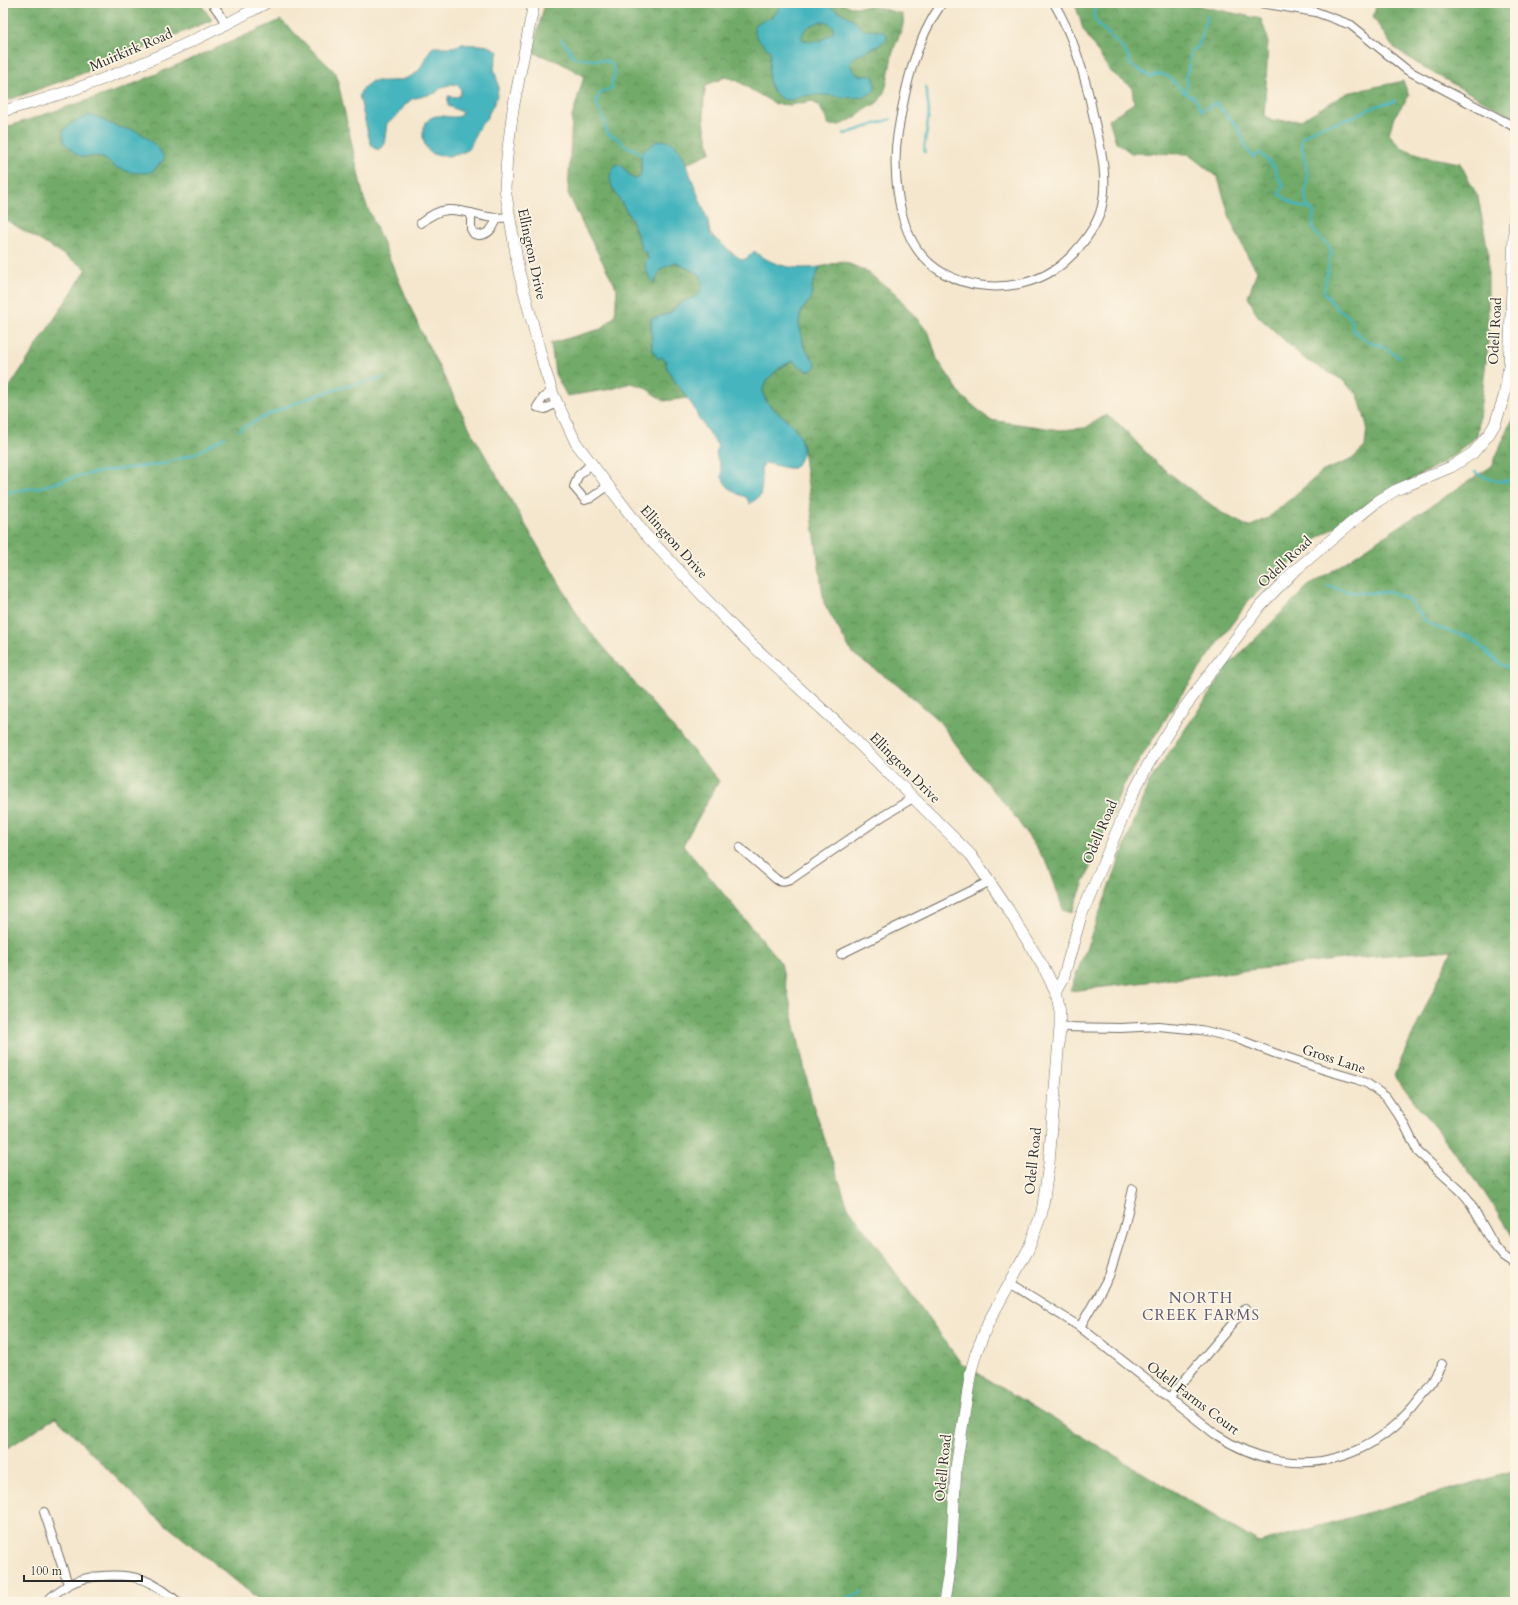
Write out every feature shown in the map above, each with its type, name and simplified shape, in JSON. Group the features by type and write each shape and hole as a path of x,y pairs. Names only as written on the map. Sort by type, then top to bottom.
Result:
{"street":[{"path":"212,3 226,24"},
{"name":"Muirkirk Road","path":"3,111 94,82 164,53 226,24 266,3"},
{"name":"Ellington Drive","path":"534,3 513,109 507,156 505,189 509,217 526,300 544,367 557,403 576,443 644,533 738,632 847,732 971,855 990,881 1045,970 1056,992"},
{"path":"942,3 915,58 903,100 896,147 900,205 906,224 917,249 934,267 951,277 965,282 1004,286 1026,282 1040,277 1060,265 1080,246 1094,227 1103,202 1104,188 1102,156 1091,100 1077,50 1065,22 1054,3"},
{"path":"1260,3 1316,12 1352,25 1407,70 1515,127"},
{"path":"421,223 429,215 443,210 456,210 497,219 509,217"},
{"name":"Odell Road","path":"944,1602 951,1558 956,1466 971,1371 980,1341 1028,1250 1042,1212 1049,1163 1060,1027 1060,1011 1056,992 1063,979 1081,916 1132,795 1149,763 1179,715 1260,606 1297,569 1378,501 1396,490 1451,467 1473,453 1489,434 1495,424 1504,397 1509,366 1515,210"},
{"path":"471,213 471,229 474,234 478,236 489,232 493,228 497,219"},
{"path":"552,391 539,402 537,407 545,409 557,403"},
{"path":"591,464 575,480 574,487 577,492 585,500 591,498 608,486"},
{"path":"740,848 780,882 784,882 790,880 883,816 913,798"},
{"path":"841,954 990,881"},
{"name":"Gross Lane","path":"1060,1027 1121,1028 1158,1026 1201,1030 1235,1038 1274,1053 1356,1078 1368,1084 1386,1097 1403,1122 1418,1152 1468,1199 1494,1245 1503,1256 1515,1264"},
{"path":"1080,1327 1109,1276 1124,1228 1133,1189"},
{"name":"Odell Farms Court","path":"1010,1283 1080,1327 1215,1434 1230,1444 1246,1452 1275,1459 1292,1462 1320,1461 1350,1454 1366,1447 1387,1433 1420,1401 1442,1364"},
{"path":"1170,1397 1245,1309"},
{"path":"44,1512 68,1584"},
{"path":"46,1602 68,1584 103,1576 135,1578 157,1586 178,1602"}],"green space":[{"path":"3,3 200,3 212,20 92,70 3,102"},
{"path":"545,3 841,3 851,7 870,6 902,14 903,23 901,32 892,55 887,84 882,97 878,102 852,119 842,124 829,125 820,107 812,101 790,105 776,104 738,81 726,77 706,85 704,119 711,152 686,164 677,147 663,140 659,141 652,145 644,154 641,162 641,172 639,178 633,179 625,169 613,189 627,211 642,250 646,252 654,283 661,269 675,262 701,275 702,287 697,296 676,306 670,313 651,319 652,349 666,361 667,368 688,398 664,401 644,387 631,383 612,389 567,396 555,374 551,343 601,329 615,316 617,289 568,193 572,117 584,76 559,62 532,52"},
{"path":"1075,3 1193,3 1261,19 1268,39 1264,115 1274,121 1301,120 1347,93 1403,81 1409,96 1394,117 1389,134 1402,148 1427,157 1460,163 1478,197 1488,251 1488,345 1477,436 1457,453 1442,463 1399,486 1319,537 1249,600 1179,698 1123,786 1072,912 1063,909 1048,865 1011,811 969,762 939,721 897,685 852,653 824,603 802,442 790,423 766,401 763,389 766,382 772,375 787,364 793,361 799,366 815,362 804,347 799,323 801,311 811,299 812,286 820,267 842,261 864,270 895,293 929,333 937,359 962,396 990,420 1060,430 1085,428 1106,415 1119,424 1157,464 1222,513 1249,527 1268,518 1323,471 1351,460 1365,447 1367,426 1358,395 1341,379 1306,360 1258,316 1248,297 1257,271 1247,255 1231,221 1218,178 1188,154 1131,153 1116,142 1109,119 1134,103 1132,88 1109,70 1083,29"},
{"path":"1377,3 1515,3 1515,118 1424,68 1392,46 1373,17"},
{"path":"281,20 336,73 364,199 419,327 472,433 582,622 719,781 683,845 781,963 812,1102 848,1207 961,1363 1259,1543 1515,1471 1515,1602 262,1602 150,1512 56,1417 3,1451 3,397 87,269 3,218 3,128 122,89"},
{"path":"1515,413 1515,1240 1478,1183 1394,1075 1452,950 1352,958 1070,991 1149,782 1230,664 1307,587 1492,466"}],"water":[{"path":"780,3 823,3 853,19 863,30 882,31 887,35 887,39 878,46 854,57 850,63 855,73 864,76 871,75 874,77 875,90 863,97 812,95 786,100 778,96 773,91 769,80 770,51 755,33 754,25 774,15 779,8","holes":["819,22 828,22 833,27 834,31 827,37 819,41 811,42 802,39 803,32 807,28"]},
{"path":"462,44 486,46 498,52 494,67 498,83 495,102 488,116 476,132 469,148 457,155 439,156 431,153 424,142 423,132 425,123 428,120 436,116 456,117 460,116 462,112 448,106 448,96 457,97 460,95 461,90 458,85 452,84 440,88 436,93 412,99 405,105 397,116 387,123 384,145 378,150 372,146 359,95 363,88 372,81 390,81 408,78 420,69 428,53 433,47 453,47"},
{"path":"91,115 114,125 140,133 157,147 164,159 153,171 146,173 129,172 115,167 105,159 96,156 83,157 75,153 64,142 63,132 72,123"},
{"path":"663,140 671,142 677,147 683,156 708,221 710,234 732,253 742,260 747,258 754,251 769,261 785,266 802,268 820,267 812,286 811,299 801,311 799,323 804,347 815,362 816,367 807,371 793,361 790,362 781,367 771,376 765,383 763,390 767,402 794,427 798,433 802,444 801,456 794,468 765,463 761,468 762,483 760,496 750,504 746,497 732,490 724,481 716,455 718,446 699,419 693,406 672,377 667,368 666,361 662,357 658,359 652,349 651,319 670,313 682,302 697,296 702,287 701,275 675,262 661,269 654,284 646,271 645,262 648,259 646,252 642,251 632,220 616,193 610,179 616,164 621,165 633,179 639,178 641,173 641,154 655,142"}],"waterway":[{"path":"1096,3 1093,14 1094,18 1102,29 1125,51 1131,65 1150,77 1159,74 1169,77 1184,92 1194,97 1202,111 1215,103 1218,105 1232,119 1239,130 1246,147 1253,157 1260,153 1274,167 1284,186 1280,190 1279,194 1298,206 1309,208 1314,212 1314,231 1318,237 1331,249 1324,292 1337,309 1345,313 1352,321 1352,329 1367,341 1380,345 1399,357"},
{"path":"1185,93 1188,83 1186,77 1191,53 1192,50 1197,48 1200,43 1207,16"},
{"path":"562,40 575,58 607,61 612,64 615,77 612,80 612,88 600,93 597,99 597,106 605,120 605,127 608,134 617,138 625,146 632,148 641,154"},
{"path":"925,152 929,112 926,87"},
{"path":"1308,207 1305,199 1307,175 1302,148 1302,138 1318,128 1349,119 1376,106 1395,101"},
{"path":"844,133 845,134 891,119"},
{"path":"239,430 273,412 309,398 383,378"},
{"path":"3,493 42,487 78,476 105,471 163,464 194,454 225,437"},
{"path":"1475,472 1489,479 1499,481 1510,481 1515,479"},
{"path":"1328,586 1350,592 1391,592 1409,600 1427,622 1440,629 1467,636 1474,640 1502,665 1515,670"},
{"path":"838,1602 862,1592"}],"district":[{"name":"NORTH CREEK FARMS","path":"1201,1306"}]}
